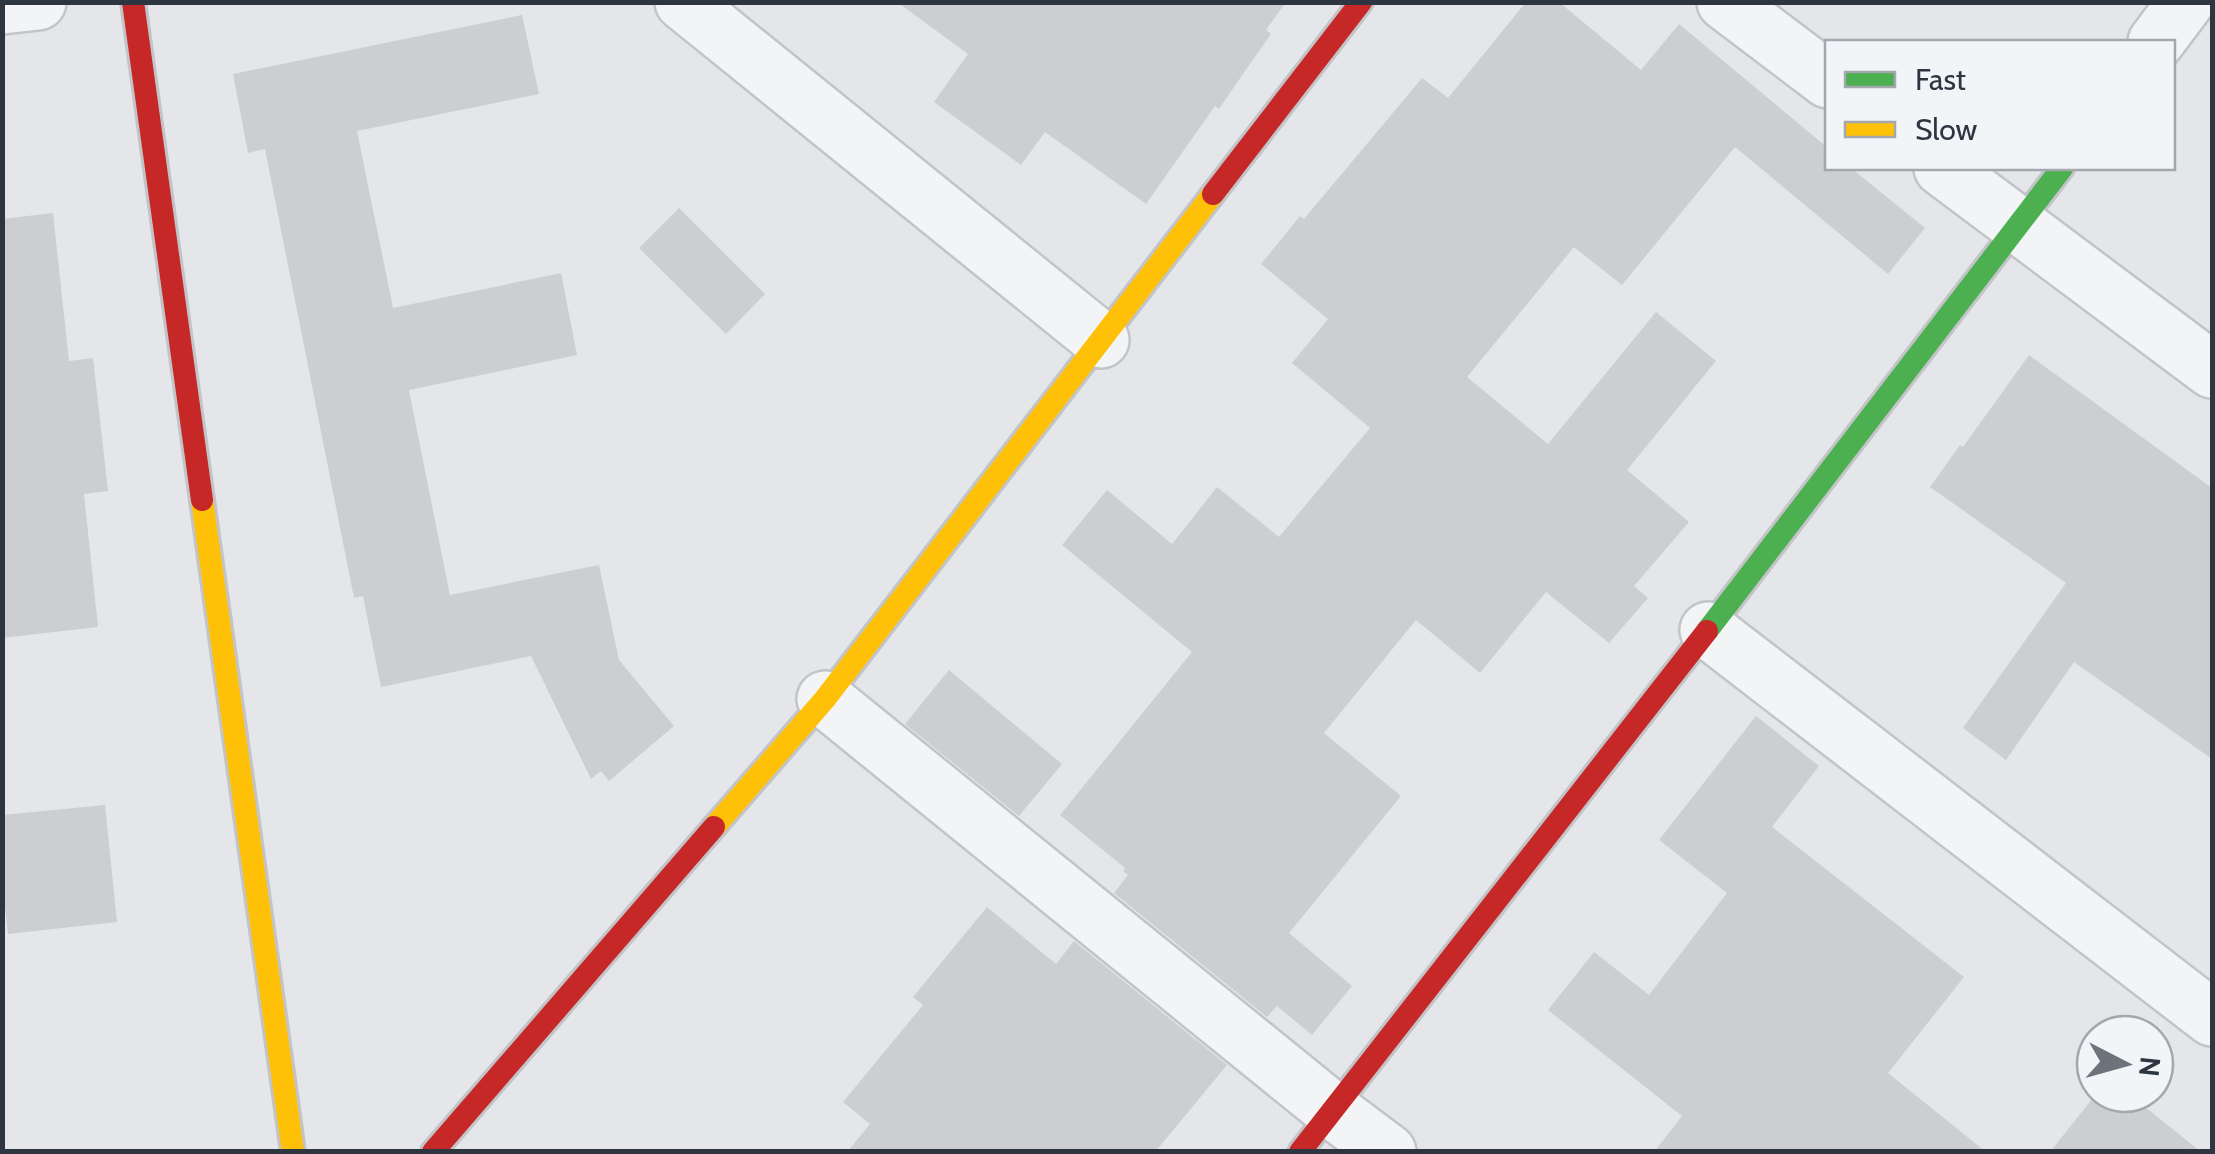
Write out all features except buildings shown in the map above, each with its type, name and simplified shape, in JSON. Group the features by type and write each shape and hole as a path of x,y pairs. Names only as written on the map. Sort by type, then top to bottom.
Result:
{"street":[{"path":"2,6 38,2"},
{"path":"133,2 293,1152"},
{"path":"683,2 1101,340"},
{"path":"433,1152 826,699 1361,2"},
{"path":"1725,2 1825,78"},
{"path":"2158,40 2186,2"},
{"path":"1945,170 2212,370"},
{"path":"1316,1131 1708,630 2060,170"},
{"path":"1708,630 2212,1018"},
{"path":"826,699 1316,1131 1388,1152"}],"traffic: fast":[{"path":"1707,631 2060,170"}],"traffic: slow":[{"path":"714,827 825,699 1213,194"},
{"path":"202,500 293,1152"}],"traffic: jam":[{"path":"133,2 202,500"},
{"path":"1213,194 1361,2"},
{"path":"1300,1152 1707,631"},
{"path":"433,1152 714,827"}]}
